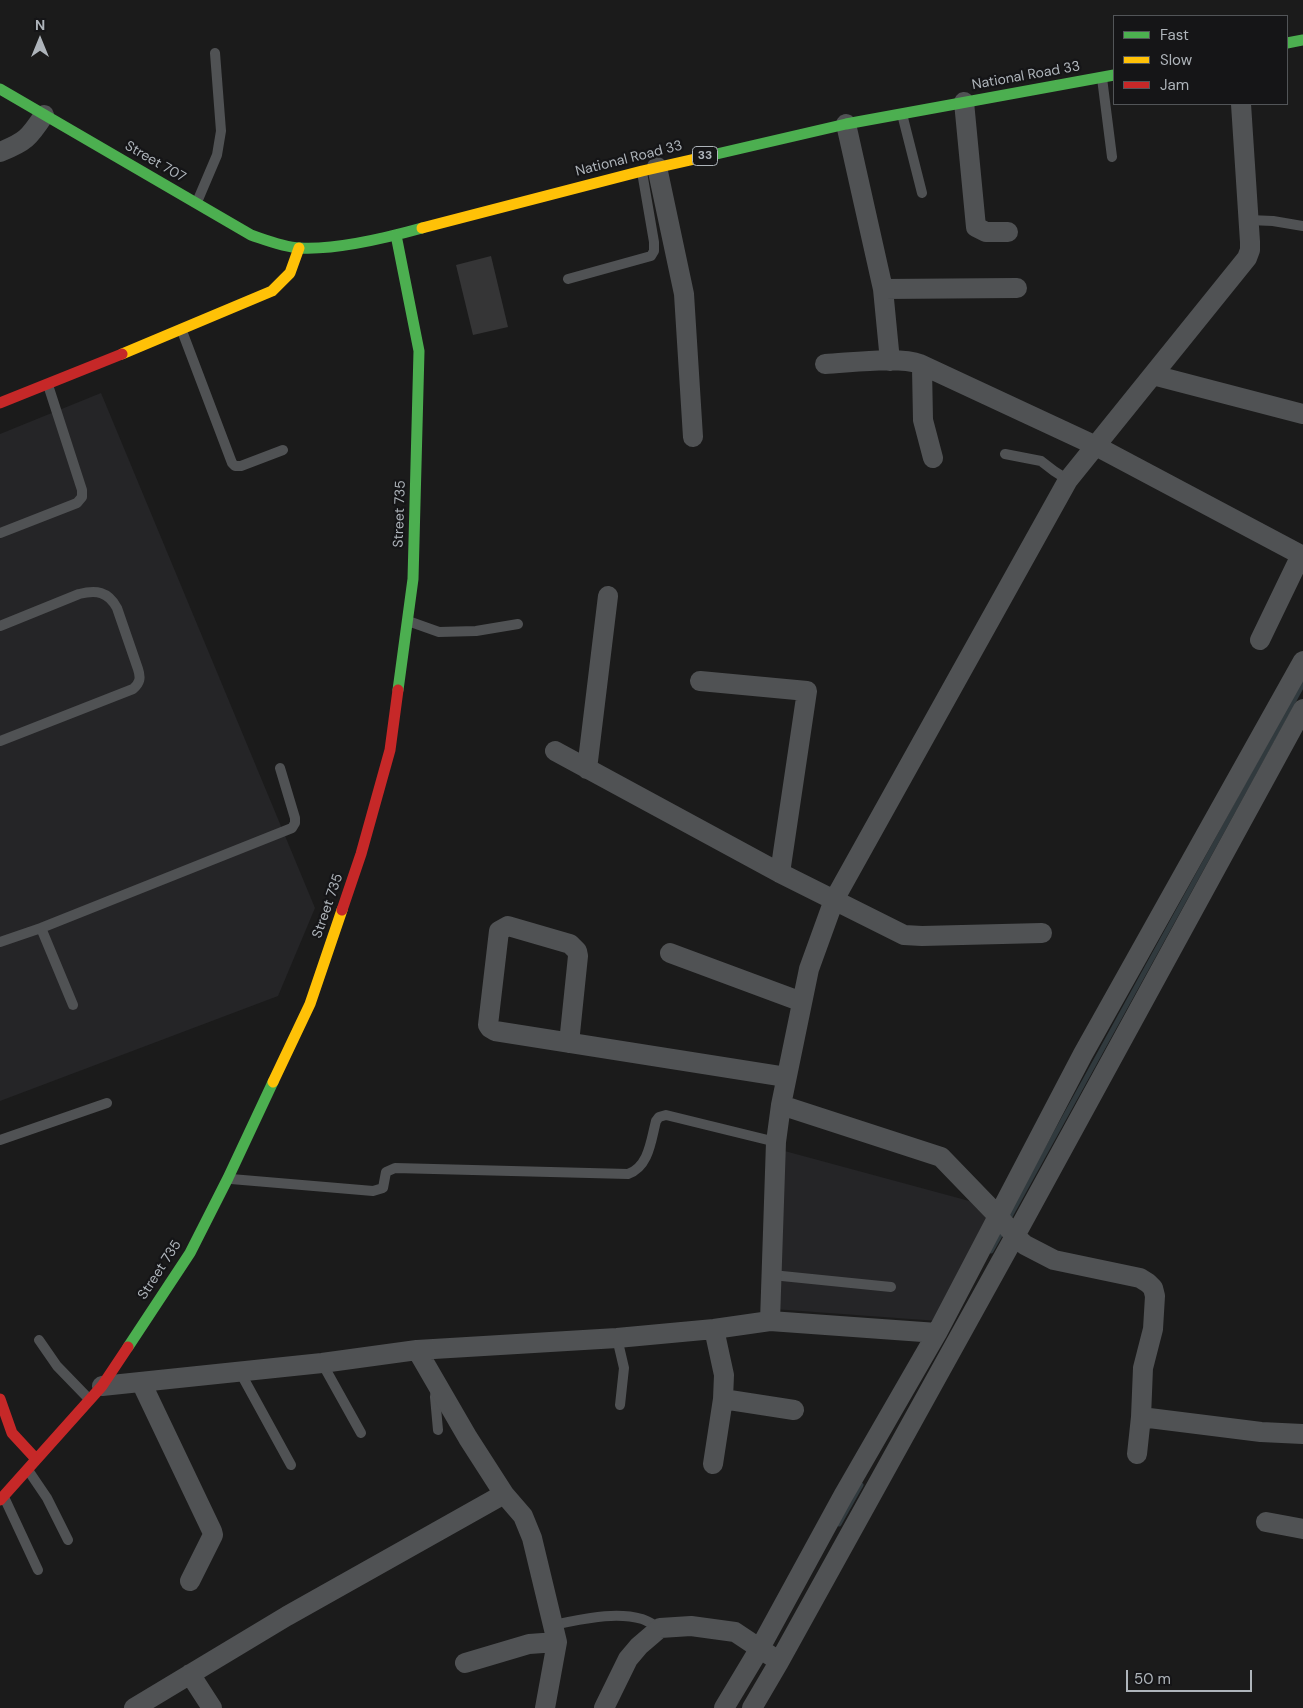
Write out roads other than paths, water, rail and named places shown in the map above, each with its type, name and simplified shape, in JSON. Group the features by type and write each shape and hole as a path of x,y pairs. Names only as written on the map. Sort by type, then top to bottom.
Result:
{"street":[{"path":"1288,42 1303,40"},
{"name":"National Road 33","path":"299,248 336,246 396,235 649,169 846,124 1113,74"},
{"name":"Street 707","path":"0,90 251,235 299,248"},
{"path":"964,102 976,227 980,231 986,232 1008,232"},
{"path":"770,1321 776,1142 781,1105 809,969 834,900 1068,480 1094,445 1247,258 1250,250 1249,220 1241,105"},
{"path":"0,152 22,143 44,115"},
{"path":"846,124 883,289 890,361"},
{"path":"649,169 684,294 693,437"},
{"name":"Street 735","path":"2,1498 96,1392 190,1253 228,1178 310,1004 361,854 390,750 413,579 419,351 396,235"},
{"path":"0,403 182,330 272,291 290,273 299,248"},
{"path":"883,289 1017,288"},
{"path":"825,364 890,361 916,362 1094,445 1301,556 1260,640"},
{"path":"920,364 922,368 924,420 933,458"},
{"path":"1152,375 1303,414"},
{"path":"587,769 608,596"},
{"path":"724,1708 760,1648 843,1496 937,1333 1083,1054 1303,661"},
{"path":"700,682 808,691 780,874"},
{"path":"752,1708 780,1662 1015,1236 1303,709"},
{"path":"555,752 780,874 904,934 922,936 1042,933"},
{"path":"569,1043 577,951 570,944 508,926 504,927 500,931 488,1025 490,1028 569,1043 786,1077"},
{"path":"670,953 802,1002"},
{"path":"781,1105 942,1156 1025,1245 1054,1260 1140,1278 1148,1283 1153,1288 1155,1296 1153,1329 1143,1368 1142,1417 1137,1454"},
{"path":"96,1392 141,1382 322,1363 417,1350 617,1338 714,1329 770,1321 937,1333"},
{"path":"713,1464 723,1399 724,1375 714,1329"},
{"path":"417,1350 468,1438 504,1494 523,1516 532,1538 554,1633 545,1708"},
{"path":"141,1382 212,1531 212,1535 190,1581"},
{"path":"0,1399 12,1432 36,1459"},
{"path":"723,1399 794,1410"},
{"path":"1142,1417 1260,1432 1303,1434"},
{"path":"134,1708 287,1616 504,1494"},
{"path":"1266,1522 1303,1529"},
{"path":"604,1708 628,1659 639,1646 660,1628 691,1626 736,1632 780,1662"},
{"path":"465,1663 528,1644 554,1633"},
{"path":"190,1674 212,1708"}],"lane":[{"path":"196,203 217,155 221,131 215,53"},
{"path":"1102,77 1112,157"},
{"path":"902,113 922,193"},
{"path":"568,279 651,256 654,251 654,242 649,169"},
{"path":"1249,220 1273,221 1303,226"},
{"path":"182,330 232,463 235,466 241,466 283,450"},
{"path":"0,533 77,503 82,497 82,490 48,384"},
{"path":"1005,454 1042,461 1054,472 1068,480"},
{"path":"0,626 79,594 90,592 105,594 113,599 117,608 140,679 139,683 132,689 0,741"},
{"path":"407,620 439,632 476,631 518,624"},
{"path":"0,942 41,928 292,828 295,818 280,768"},
{"path":"41,928 73,1005"},
{"path":"0,1140 107,1103"},
{"path":"228,1178 373,1191 383,1188 386,1172 395,1168 628,1174 637,1171 643,1164 656,1121 659,1117 666,1115 776,1142"},
{"path":"772,1275 891,1287"},
{"path":"617,1338 624,1368 620,1405"},
{"path":"39,1340 58,1366 96,1392"},
{"path":"322,1363 361,1432"},
{"path":"240,1372 291,1465"},
{"path":"438,1386 435,1390 438,1430"},
{"path":"28,1469 47,1498 68,1540"},
{"path":"2,1498 38,1570"},
{"path":"554,1633 599,1617 643,1619 660,1628"}],"waterway":[{"path":"1008,1220 1303,684"},
{"path":"991,1251 1003,1230"},
{"path":"839,1524 861,1485"}]}
